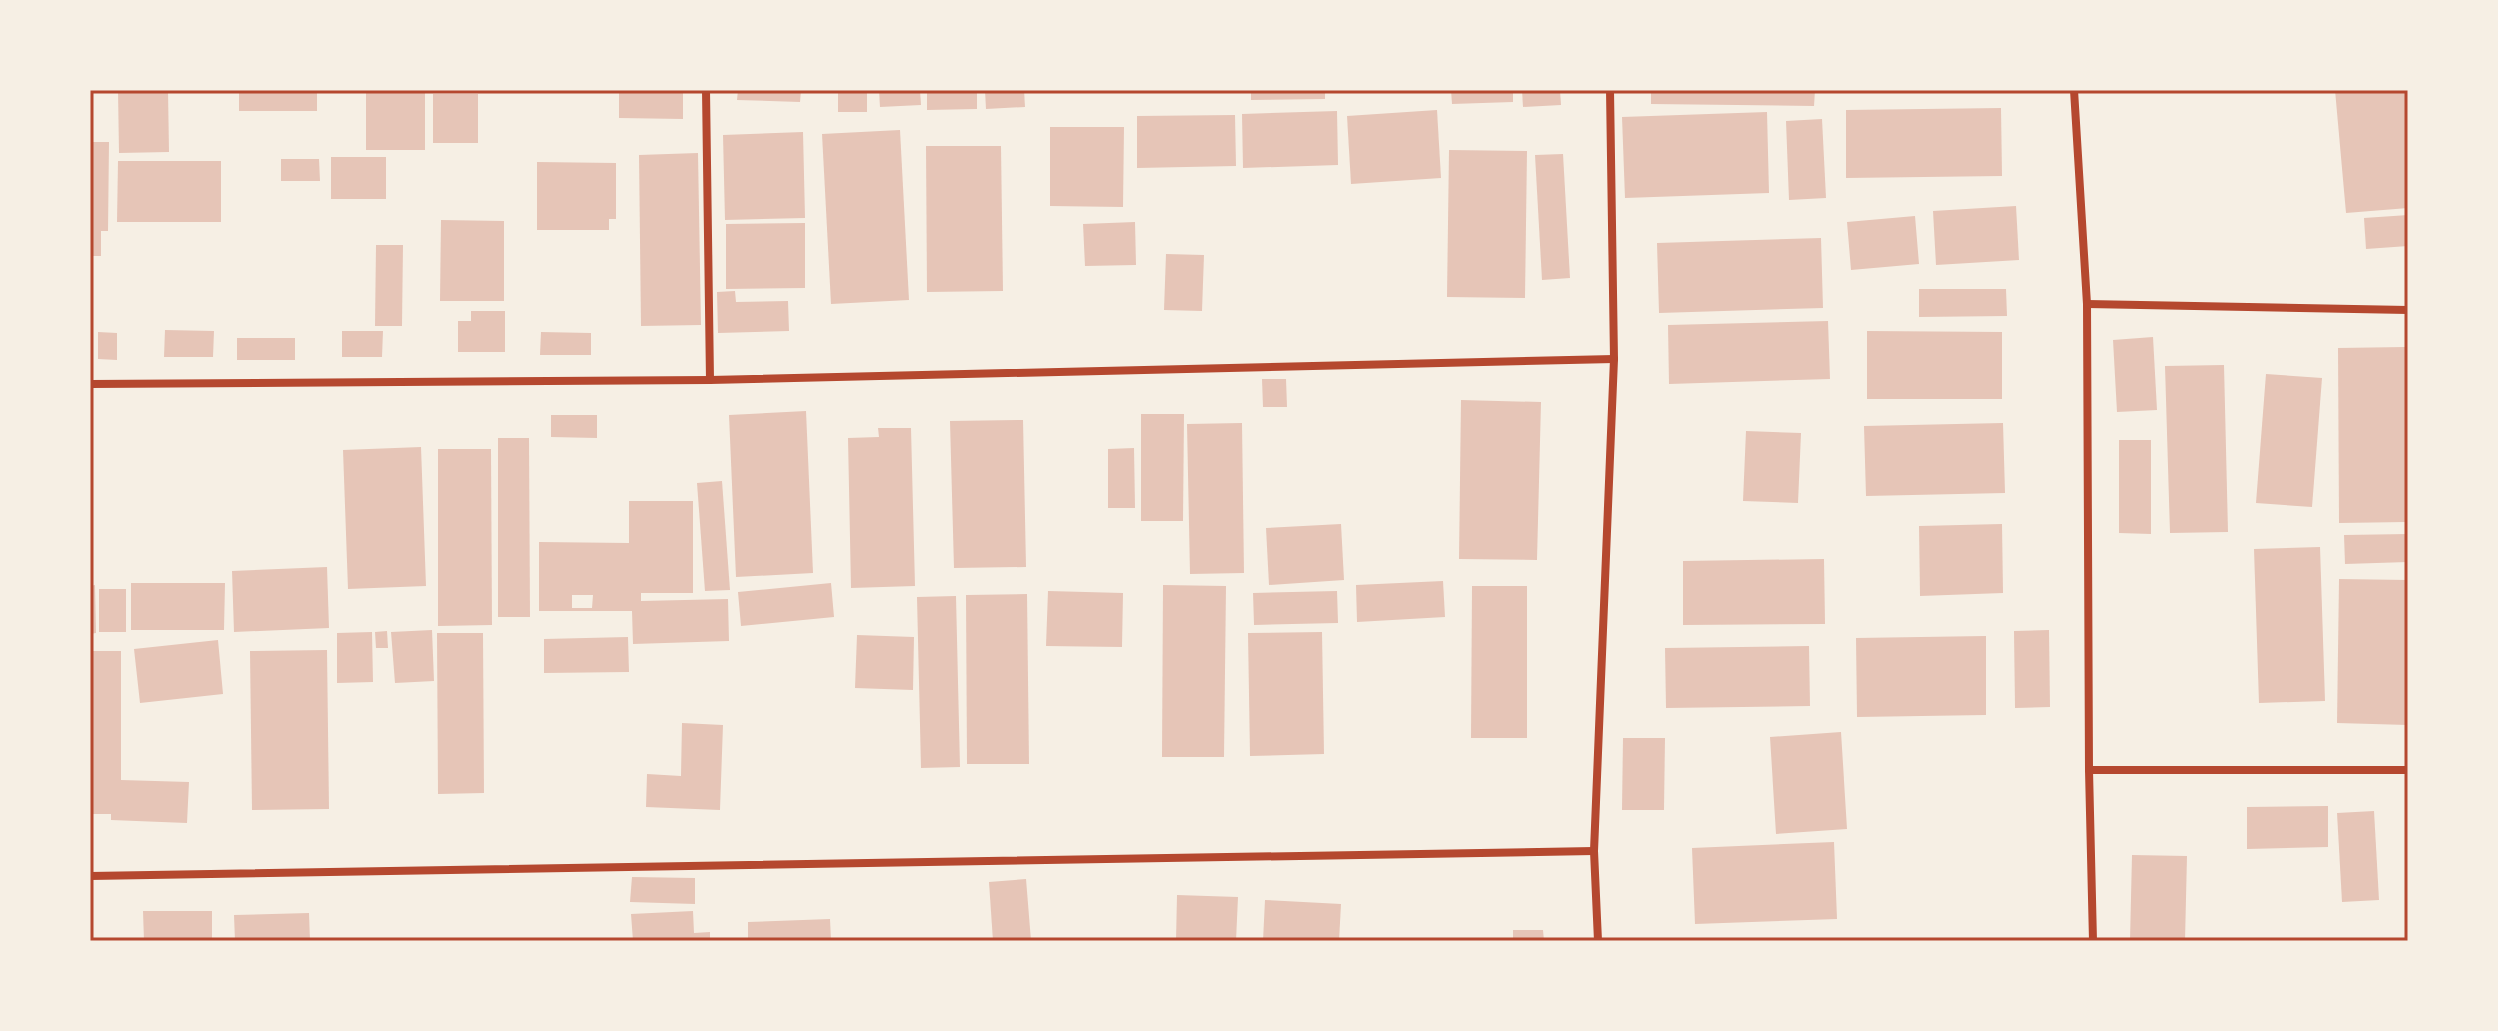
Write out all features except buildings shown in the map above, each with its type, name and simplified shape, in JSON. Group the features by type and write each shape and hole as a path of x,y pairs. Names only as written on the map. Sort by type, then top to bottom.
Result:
{"street":[{"path":"706,90 710,380"},
{"path":"1598,941 1594,851 1614,359 1610,90"},
{"path":"2074,90 2087,304 2093,941"},
{"path":"2087,304 2408,310"},
{"path":"90,384 710,380 1614,359"},
{"path":"2089,770 2408,770"},
{"path":"90,876 1594,851"}]}
